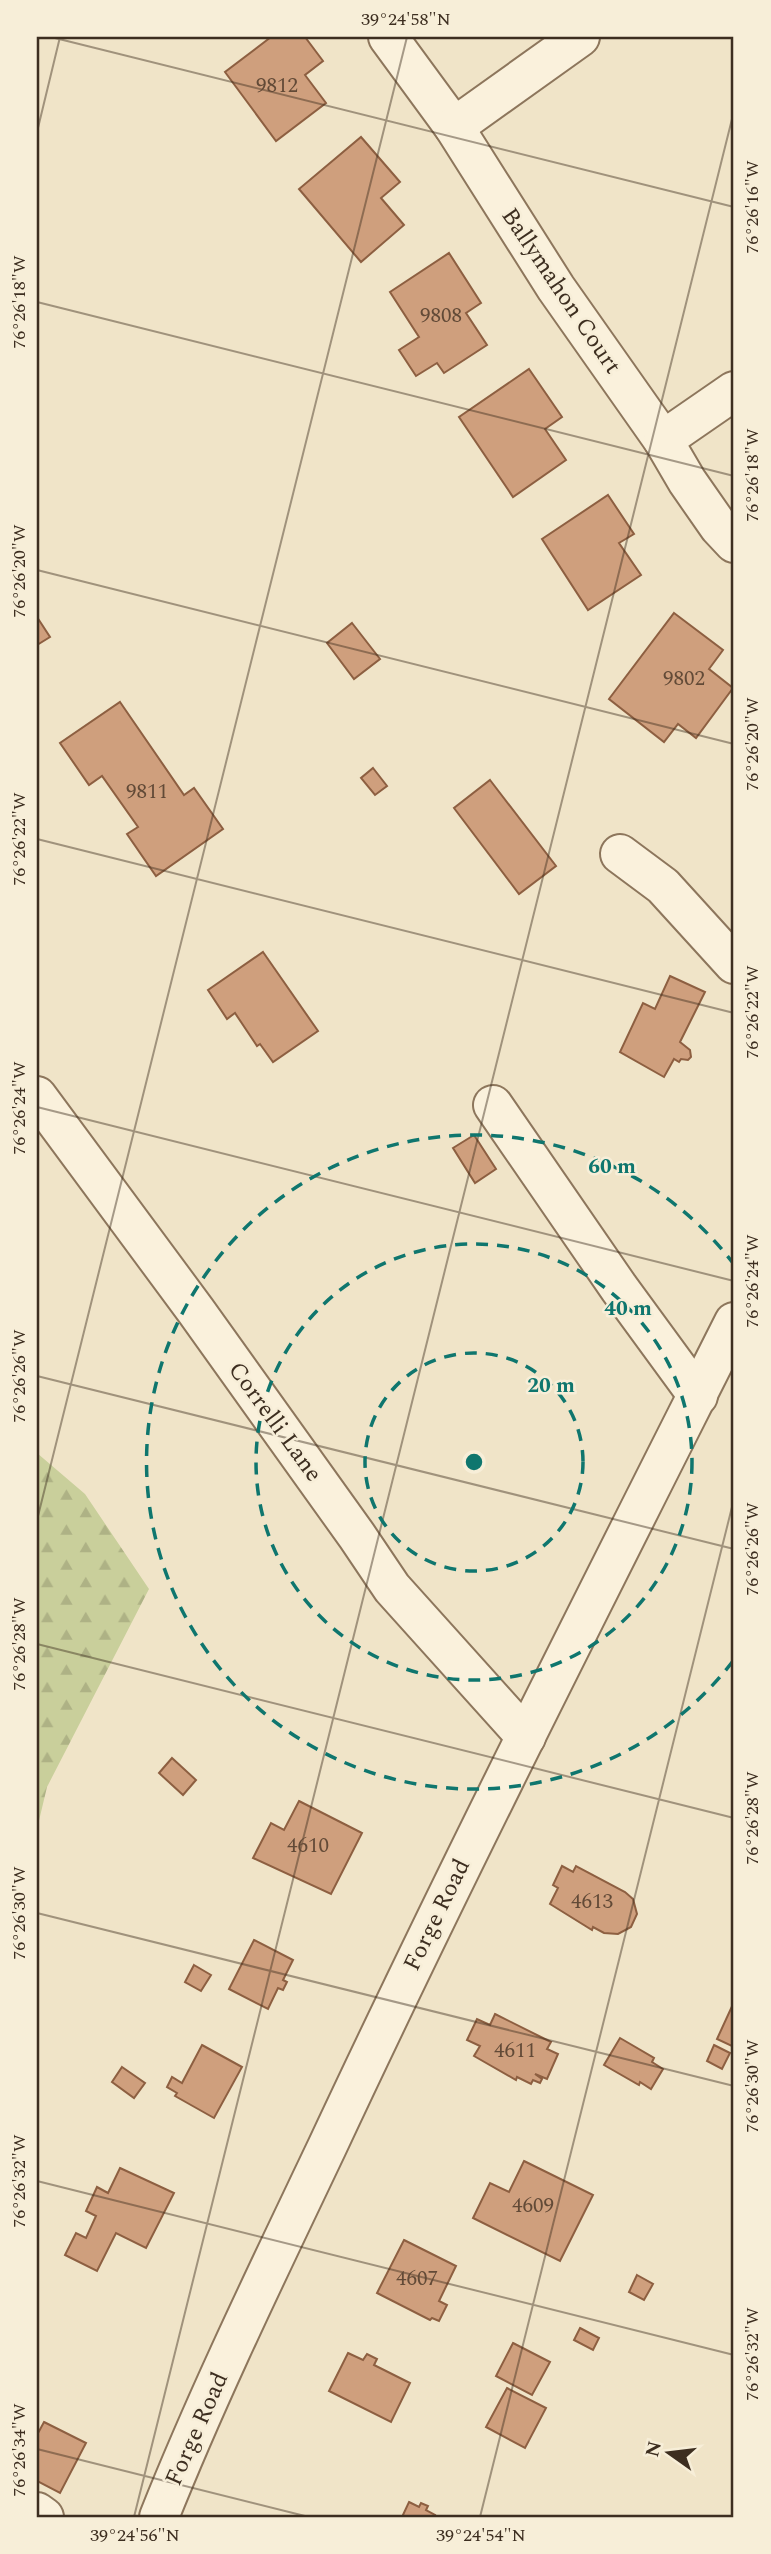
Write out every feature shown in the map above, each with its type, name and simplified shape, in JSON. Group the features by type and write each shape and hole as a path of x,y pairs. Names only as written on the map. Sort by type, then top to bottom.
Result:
{"street":[{"name":"Ballymahon Court","path":"388,37 454,127 556,288 663,440 706,509 734,543"},
{"path":"454,127 580,37"},
{"path":"663,440 734,391"},
{"path":"620,854 663,886 734,964"},
{"name":"Correlli Lane","path":"37,1096 196,1311 392,1588 526,1737"},
{"path":"493,1105 619,1288 698,1396"},
{"name":"Forge Road","path":"159,2517 250,2310 484,1818 734,1322"},
{"path":"37,2512 44,2517"}],"green space":[{"path":"37,1453 85,1494 149,1589 47,1787 37,1829"}],"building":[{"path":"271,37 305,37 323,61 305,75 326,103 276,141 225,72"},
{"path":"361,137 400,182 381,198 404,225 361,262 299,189"},
{"path":"449,253 481,303 466,313 487,345 444,373 437,363 416,376 399,350 419,337 390,292"},
{"path":"529,369 562,417 545,429 566,460 513,497 459,417"},
{"path":"608,495 634,534 619,543 641,575 588,610 542,539"},
{"path":"674,613 723,650 709,669 733,688 696,738 678,724 664,742 609,699"},
{"path":"37,617 50,637 37,645"},
{"path":"352,623 380,659 354,679 327,643"},
{"path":"120,702 184,795 194,788 223,829 156,876 127,834 138,827 102,776 89,785 60,743"},
{"path":"373,768 387,786 375,795 361,778"},
{"path":"490,780 556,866 519,894 454,808"},
{"path":"263,952 318,1031 273,1062 260,1044 257,1046 235,1013 227,1019 208,990"},
{"path":"670,976 705,992 680,1042 690,1050 691,1057 679,1062 674,1059 664,1077 620,1052 643,1003 655,1009"},
{"path":"474,1135 496,1169 475,1183 453,1148"},
{"path":"172,1758 196,1780 183,1795 159,1773"},
{"path":"299,1801 362,1833 331,1894 253,1858 271,1823 284,1830"},
{"path":"562,1866 573,1872 576,1866 633,1899 637,1914 631,1927 618,1934 604,1933 593,1927 592,1930 550,1904 558,1888 553,1885"},
{"path":"254,1940 293,1960 283,1980 287,1982 283,1990 278,1988 268,2009 229,1989"},
{"path":"194,1965 211,1975 201,1991 185,1982"},
{"path":"734,2002 734,2047 717,2039"},
{"path":"495,2014 551,2042 547,2049 558,2054 547,2079 535,2074 542,2079 540,2083 533,2080 531,2084 517,2077 516,2080 474,2056 480,2046 467,2040 477,2019 490,2025"},
{"path":"620,2038 654,2058 652,2062 663,2069 651,2089 604,2065"},
{"path":"202,2045 242,2067 214,2118 175,2096 177,2093 167,2087 172,2077 182,2083"},
{"path":"714,2045 730,2053 722,2069 707,2061"},
{"path":"122,2067 145,2083 134,2098 112,2082"},
{"path":"524,2161 593,2195 560,2261 473,2218 490,2183 509,2192"},
{"path":"120,2168 174,2193 146,2248 116,2233 97,2271 65,2255 76,2233 86,2238 96,2216 86,2211 97,2187 108,2193"},
{"path":"404,2240 456,2266 439,2301 447,2305 439,2321 432,2318 430,2320 377,2293"},
{"path":"637,2275 653,2284 644,2300 629,2292"},
{"path":"580,2328 599,2338 593,2350 574,2340"},
{"path":"513,2343 550,2362 532,2395 496,2376"},
{"path":"348,2353 363,2360 367,2354 377,2359 374,2365 410,2383 391,2422 329,2391"},
{"path":"507,2388 546,2408 525,2448 486,2427"},
{"path":"44,2422 86,2443 60,2493 37,2481 37,2435"},
{"path":"409,2502 419,2507 421,2503 428,2506 426,2510 435,2515 434,2517 402,2517"}]}
